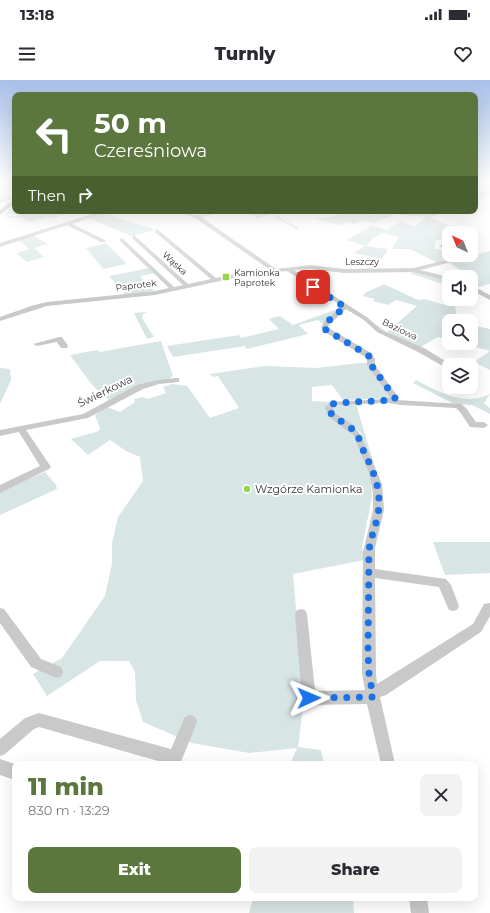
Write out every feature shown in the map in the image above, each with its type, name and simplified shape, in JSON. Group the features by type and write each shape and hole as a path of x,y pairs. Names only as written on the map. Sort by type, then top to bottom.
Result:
{"street":[{"path":"0,245 73,221"},
{"path":"203,221 274,270"},
{"path":"66,223 104,241"},
{"path":"157,231 215,280"},
{"name":"Wąska","path":"134,237 186,286"},
{"path":"122,240 173,289"},
{"name":"Leszczy","path":"311,267 344,271 413,270 445,262"},
{"name":"Paprotek","path":"0,320 32,307 48,304 155,293 248,273 311,267"},
{"name":"Baziowa","path":"288,269 366,320 382,333 421,350 442,362"},
{"name":"Leszczy","path":"413,270 442,277"},
{"path":"478,291 490,298"},
{"path":"345,307 327,322 324,327 327,331 368,355 371,359 371,365 395,398 390,400"},
{"path":"37,344 55,339 59,340 64,346"},
{"name":"Świerkowa","path":"0,433 85,416 140,387 158,382 176,380"},
{"path":"387,761 372,694 368,651 370,538 377,519 379,504 376,480 354,431 331,414 329,408 332,404 390,400 401,403 458,406 464,410 473,425 484,425"},
{"path":"0,489 46,467 46,464 21,429"},
{"path":"369,572 442,582 446,585 453,606"},
{"path":"301,614 309,698 372,694 381,690 477,628 488,608"},
{"path":"0,613 36,663 56,672"},
{"path":"0,749 30,723 39,720 174,761 190,722"},
{"path":"0,766 12,771"},
{"path":"418,901 420,913"}],"shaded area":[{"path":"95,221 128,221 156,230 131,236"},
{"path":"282,221 286,221 299,228 297,230"},
{"path":"324,221 361,221 355,224 346,222 339,225"},
{"path":"366,221 379,221 375,223"},
{"path":"422,221 438,221 452,226 442,226 442,239 434,241 436,242 434,249 442,250 442,261 438,263 410,249 392,249 399,237 383,233 372,239 366,246 388,249 382,259 354,253 365,246 347,240 372,226 387,230 400,222 415,226"},
{"path":"32,235 48,244 34,248 44,257 27,262 16,253 30,249 17,240"},
{"path":"106,243 127,264 103,269 86,248"},
{"path":"490,251 490,284 478,287 478,270 461,270 448,262 478,262 478,254"},
{"path":"149,268 155,273 140,276 154,291 126,295 109,276"},
{"path":"413,272 442,278 442,284 409,273"},
{"path":"384,284 418,300 425,299 442,304 442,306 455,306 456,314 442,314 442,338 438,337 419,348 384,333 368,319 387,332 417,306 396,300 388,305 373,301 375,299 363,296 365,293"},
{"path":"312,287 328,299 313,304 297,291"},
{"path":"340,308 323,324 318,320 299,325 308,334 247,349 245,346 173,357 167,346 239,335 241,338 279,329 269,319 280,316 293,325"},
{"path":"147,312 143,314 142,318 154,337 147,339 134,313"},
{"path":"478,326 490,329 490,351 478,348"},
{"path":"161,341 173,376 169,379 129,390 109,400 93,386 70,355 97,350 100,352"},
{"path":"490,351 490,370 478,364 478,359"},
{"path":"368,363 390,395 388,398 343,400 332,385 312,387 312,401 328,402 326,408 351,431 371,478 372,497 362,547 364,560 293,574 304,699 298,747 321,750 323,761 291,761 297,748 249,753 192,743 143,722 136,700 135,672 129,661 100,661 47,696 33,674 62,658 105,596 112,564 112,543 118,517 143,481 140,457 126,451 110,440 88,455 71,439 99,431 100,428 95,415 107,407 120,412 135,402 134,399 143,397 148,399 166,393 163,387 172,384 187,386 210,418 239,408 218,376 212,377 210,374 264,366 316,368"},
{"path":"0,368 10,369 11,380 0,404"},
{"path":"416,380 442,393 442,394 461,398 480,398 490,394 484,403 490,408 490,414 472,405 454,404 413,383"},
{"path":"342,404 356,404 376,471 360,432 355,427 333,413 332,410 334,407"},
{"path":"45,472 56,485 57,489 0,515 0,491"},
{"path":"433,542 490,542 490,573 445,575"},
{"path":"252,901 353,901 354,913 249,913"}],"place":[{"name":"Kamionka Paprotek","path":"226,277"},
{"name":"Wzgórze Kamionka","path":"247,489"}],"route":[{"path":"309,698 373,697 369,673 368,651 369,552 370,538 377,519 379,504 378,488 375,473 354,431 345,422 331,414 329,408 332,404 337,403 385,401 394,400 395,398 371,365 372,361 368,355 326,330 324,327 327,322 345,307 313,287"}]}
